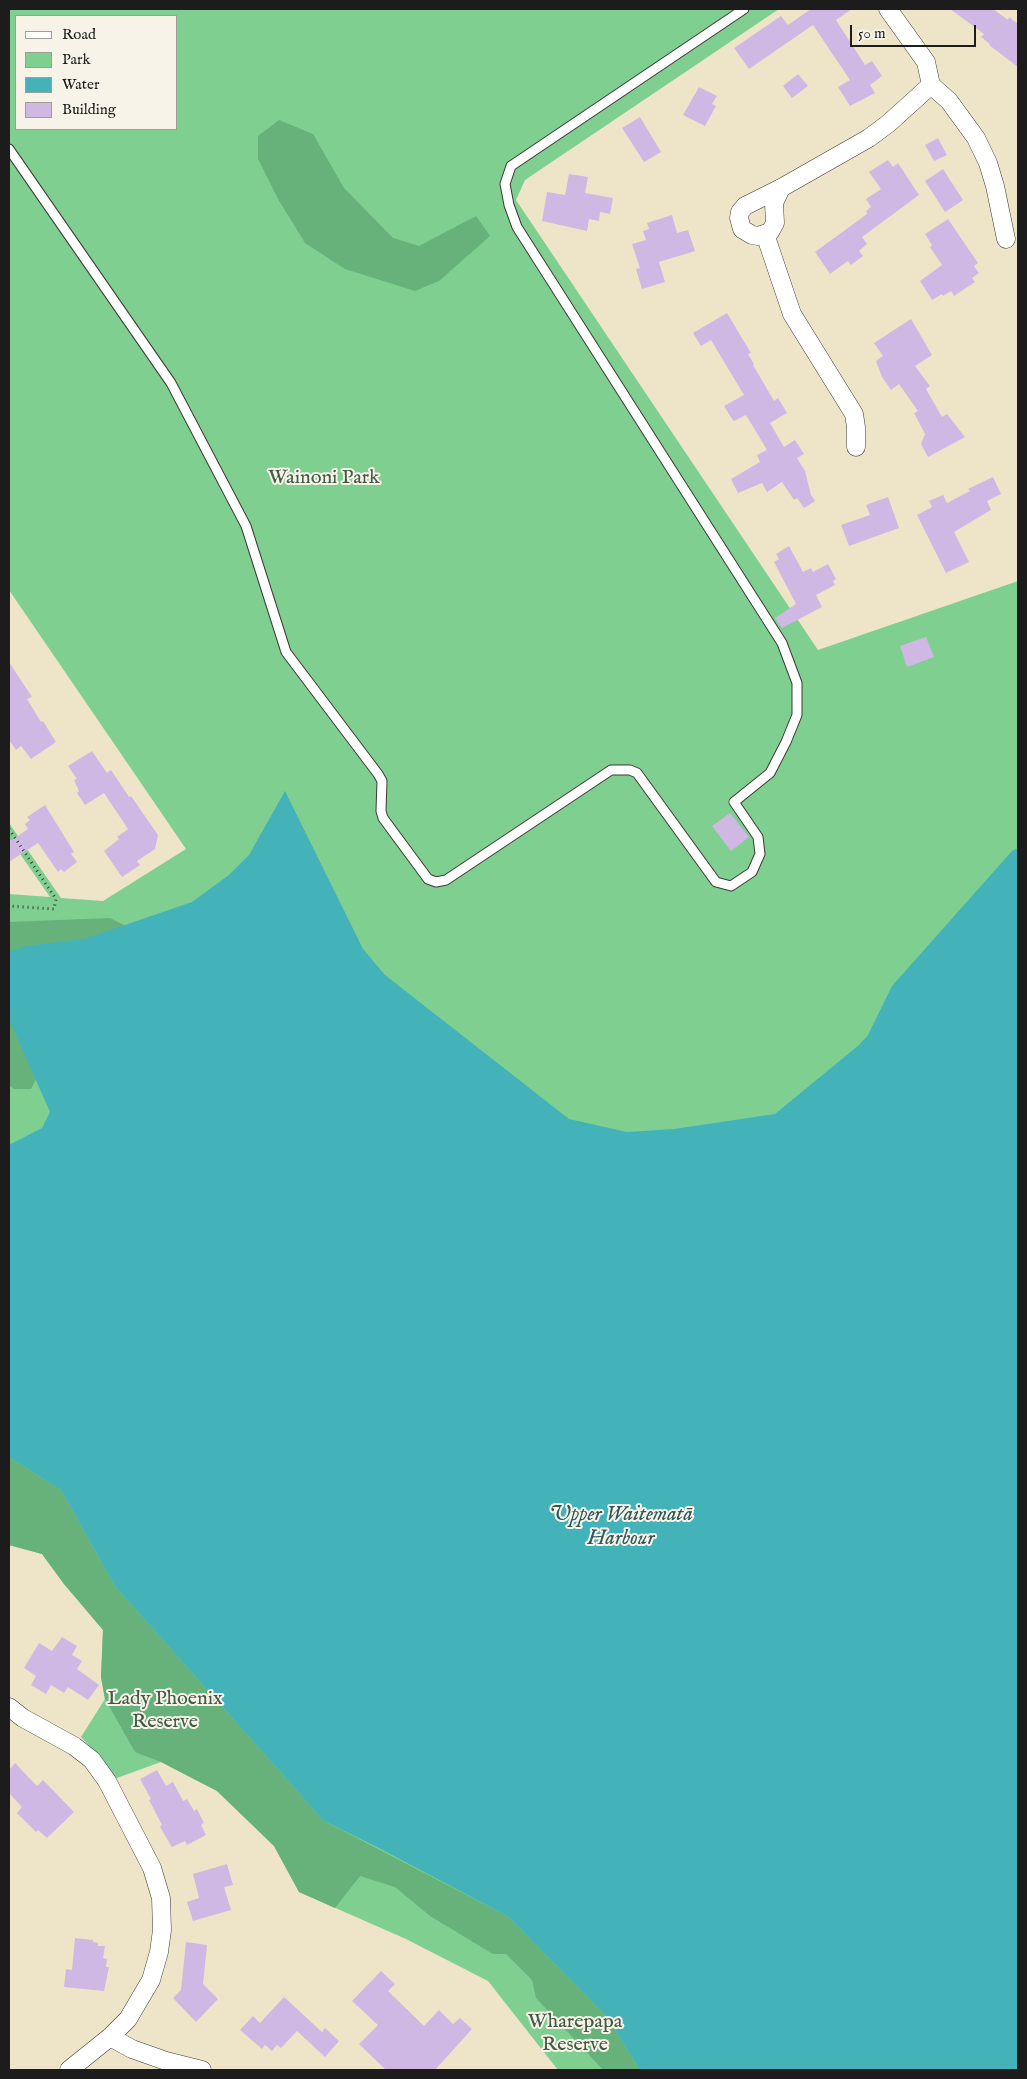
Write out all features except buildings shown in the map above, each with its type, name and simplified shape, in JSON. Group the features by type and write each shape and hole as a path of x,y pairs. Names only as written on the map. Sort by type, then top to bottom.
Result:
{"street":[{"path":"888,9 926,62 931,85 948,101 976,138 988,163 995,186 1006,239"},
{"path":"782,188 774,203 775,223 770,232 752,235 742,229 739,218 740,212 753,201 782,188 869,138 889,123 931,85"},
{"path":"765,234 792,314 854,414 856,447"},
{"path":"9,1707 23,1718 74,1746 92,1760 107,1781 152,1868 161,1898 162,1930 159,1952 151,1980 128,2020 69,2070"},
{"path":"110,2037 132,2049 166,2061 202,2070"}],"lane":[{"path":"9,149 171,383 246,526 286,652 378,774 382,781 381,810 383,818 428,879 436,882 446,880 612,770 630,770 638,773 716,882 731,886 752,872 760,854 758,837 734,802 770,773 786,742 796,715 797,682 782,643 517,227 509,205 505,184 511,166 744,9"}],"path":[{"path":"9,829 56,899 54,908 9,906"}],"green space":[{"path":"9,9 779,9 525,180 516,200 818,650 1018,581 1018,2070 558,2070 488,1981 406,1939 299,1892 274,1846 217,1791 161,1762 114,1779 100,1757 81,1737 105,1699 101,1677 103,1630 64,1584 42,1554 9,1545 9,894 50,897 9,838 9,823 61,898 103,901 186,849 9,590"},
{"path":"279,120 313,134 344,188 393,238 419,246 476,216 490,236 439,281 415,291 345,269 305,243 278,199 258,159 258,136"},
{"path":"110,918 124,925 50,1052 31,1089 14,1089 9,1085 9,922"},
{"name":"Lady Phoenix Reserve","path":"9,1457 61,1490 115,1586 324,1821 509,1917 607,2017 640,2070 603,2070 536,1998 532,1980 506,1954 493,1954 430,1916 395,1887 360,1876 335,1908 299,1892 274,1846 217,1791 161,1762 135,1752 105,1699 101,1677 103,1630 64,1584 42,1554 9,1545"}],"water":[{"name":"Upper Waitematā Harbour","path":"285,791 363,949 385,975 569,1119 627,1132 674,1129 775,1114 859,1045 868,1035 892,986 1012,851 1018,848 1018,2070 640,2070 607,2017 509,1917 324,1821 115,1586 61,1490 9,1457 9,1145 42,1128 50,1112 9,1019 9,952 26,946 84,939 192,902 229,875 249,855"}],"park label":[{"name":"Wainoni Park","path":"324,479"},
{"name":"Wharepapa Reserve","path":"575,2034"}]}
